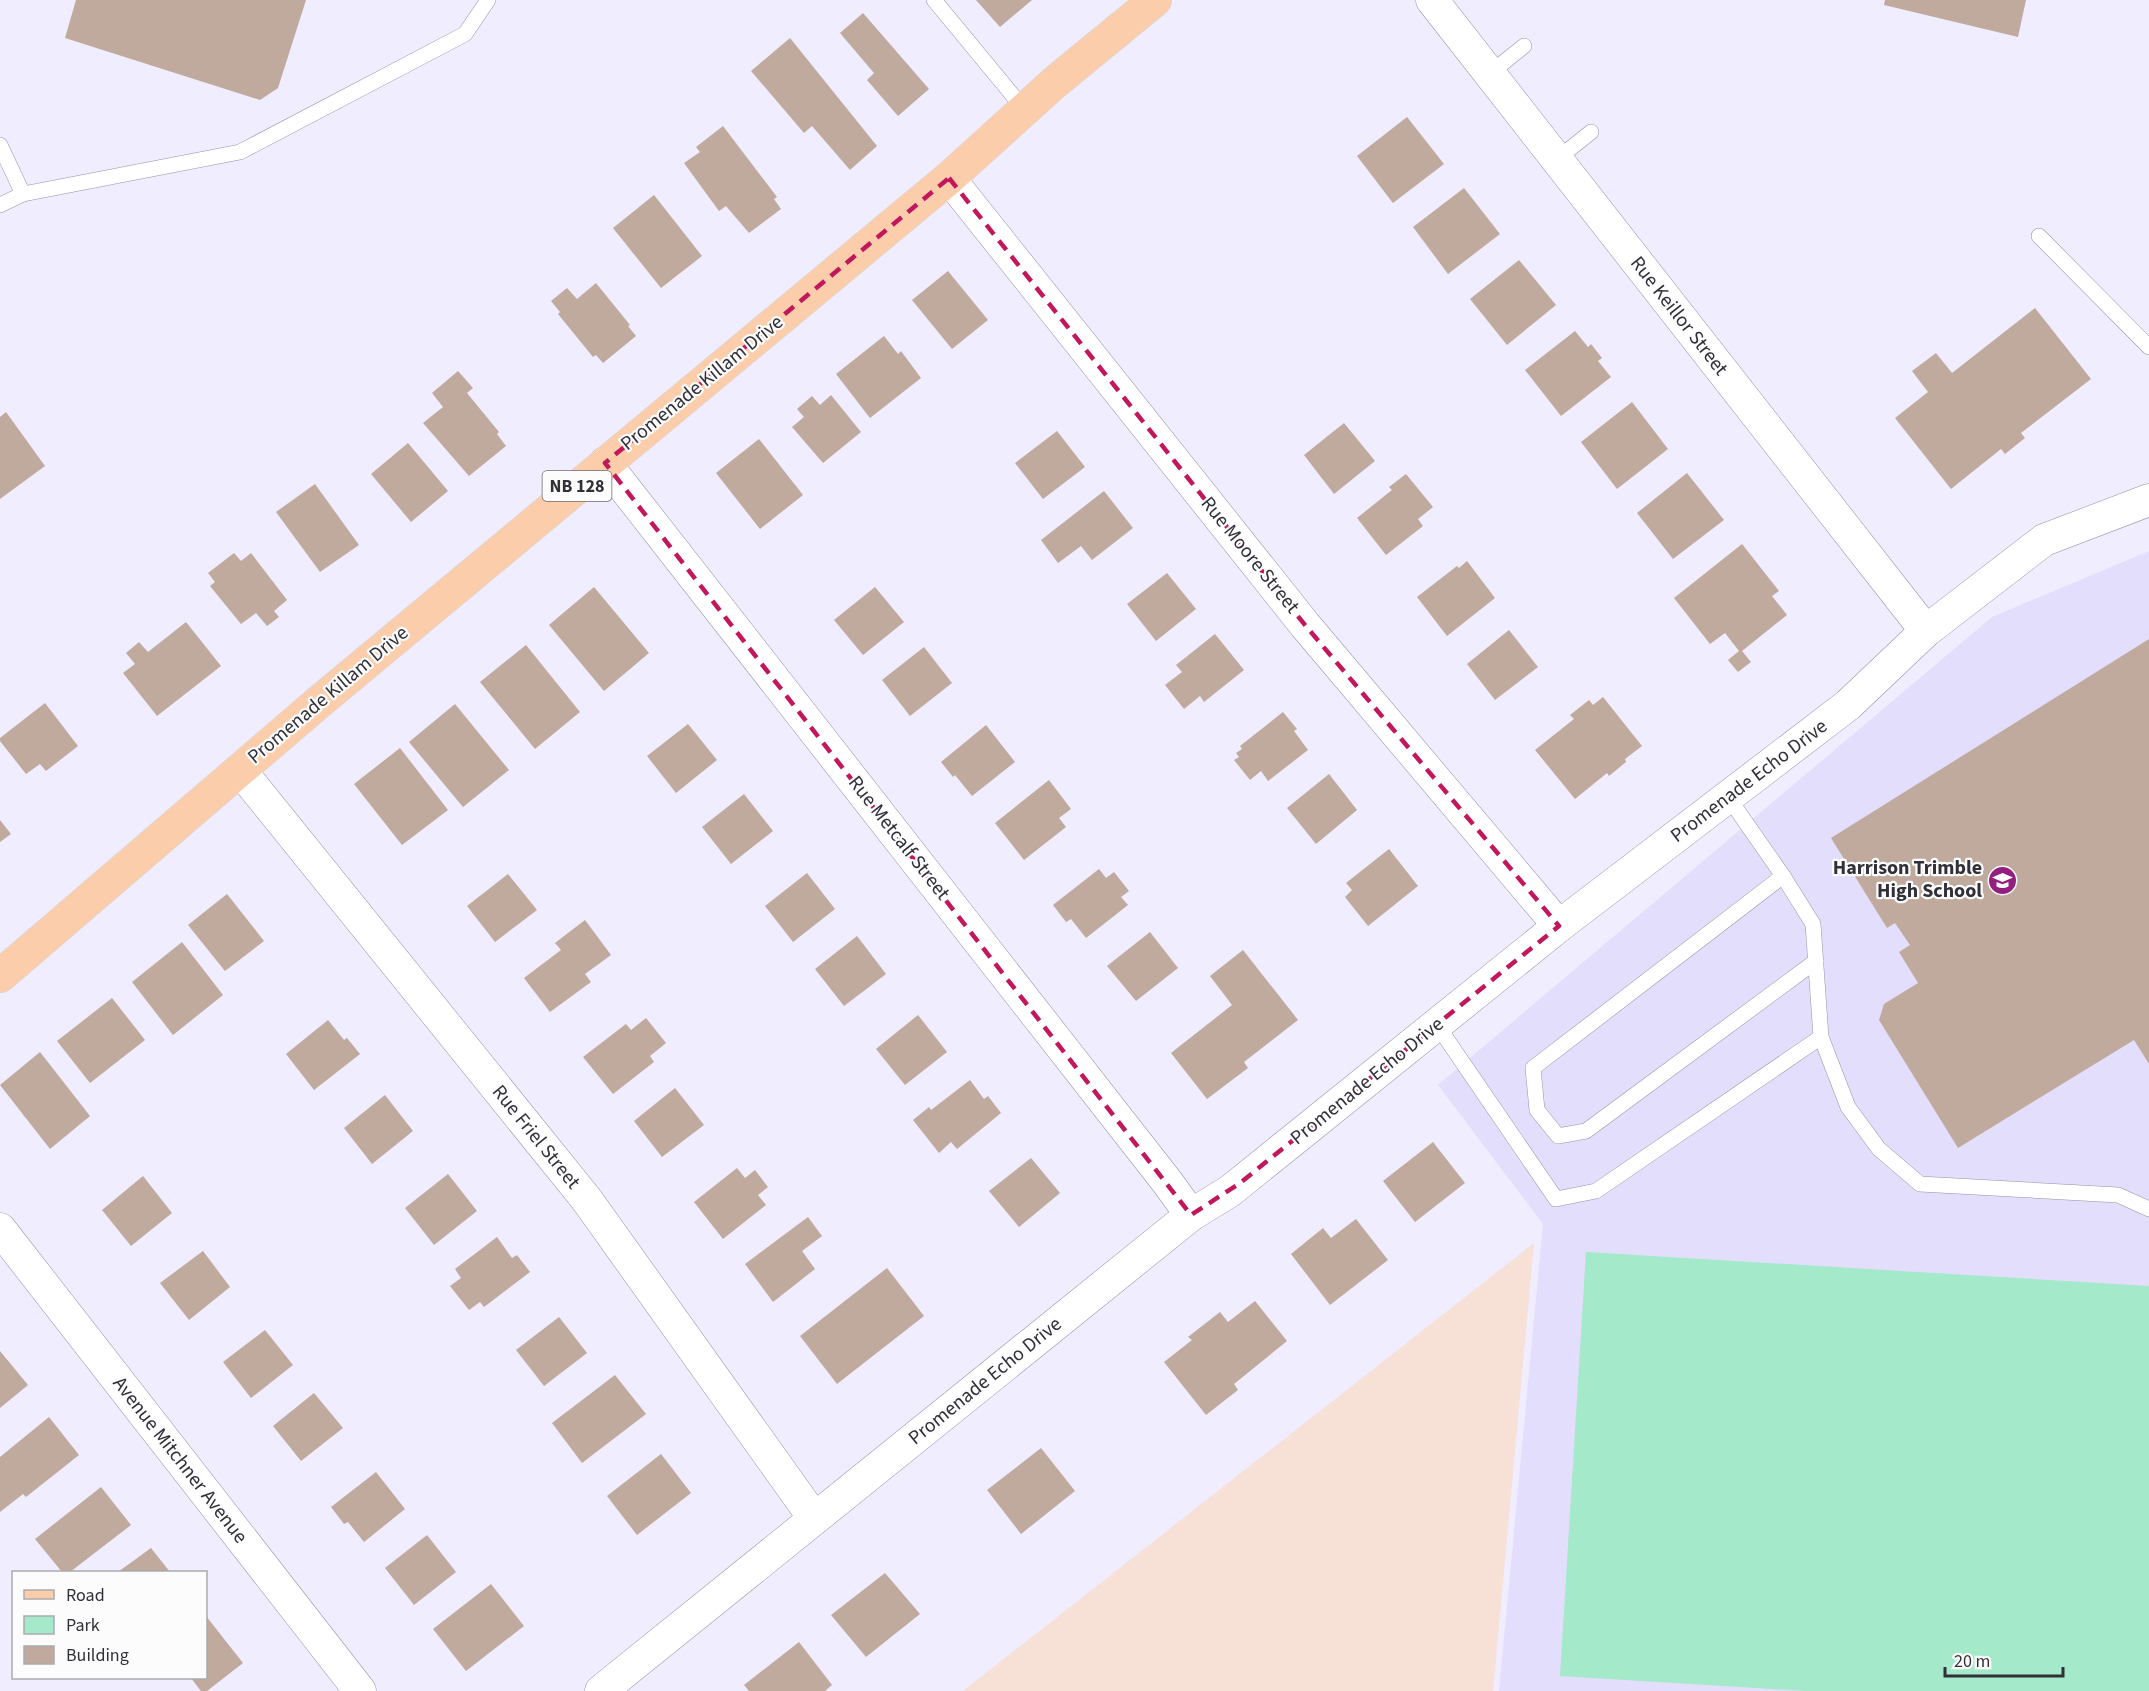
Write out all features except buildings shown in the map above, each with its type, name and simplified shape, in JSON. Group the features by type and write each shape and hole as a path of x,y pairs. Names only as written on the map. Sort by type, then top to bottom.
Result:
{"main road":[{"name":"Promenade Killam Drive","path":"0,976 240,770 605,463 949,178 1054,82 1155,0"}],"street":[{"name":"Rue Keillor Street","path":"1432,0 1926,631"},
{"name":"Rue Moore Street","path":"949,178 1305,625 1559,926"},
{"name":"Rue Metcalf Street","path":"605,463 1191,1215"},
{"name":"Promenade Echo Drive","path":"601,1691 1191,1215 1240,1183 1559,926 1848,705 1926,631 2044,540 2149,500"},
{"name":"Rue Friel Street","path":"240,770 587,1200 814,1518"},
{"name":"Avenue Mitchner Avenue","path":"0,1229 360,1691"}],"lane":[{"path":"0,205 23,194 240,152 465,34 488,0"},
{"path":"934,0 1024,109"},
{"path":"1490,74 1524,46"},
{"path":"1556,160 1591,132"},
{"path":"0,145 23,194"},
{"path":"2039,236 2149,347"},
{"path":"1728,797 1814,924 1821,1037 1848,1107 1879,1149 1920,1184 2118,1195 2149,1209"},
{"path":"1783,876 1533,1068 1537,1110 1558,1136 1586,1131 1816,961"},
{"path":"1437,1025 1556,1199 1596,1191 1821,1037"}],"highlighted area":[{"path":"949,178 1305,625 1559,926 1240,1183 1191,1215 605,463"}],"shaded area":[{"path":"2149,551 2149,1691 1499,1691 1543,1224 1438,1085 1992,617"},
{"path":"1534,1243 1493,1691 963,1691"}],"green space":[{"path":"1586,1252 2149,1286 2149,1691 1806,1691 1560,1676"}],"place":[{"name":"Harrison Trimble High School","path":"2003,880"}]}
